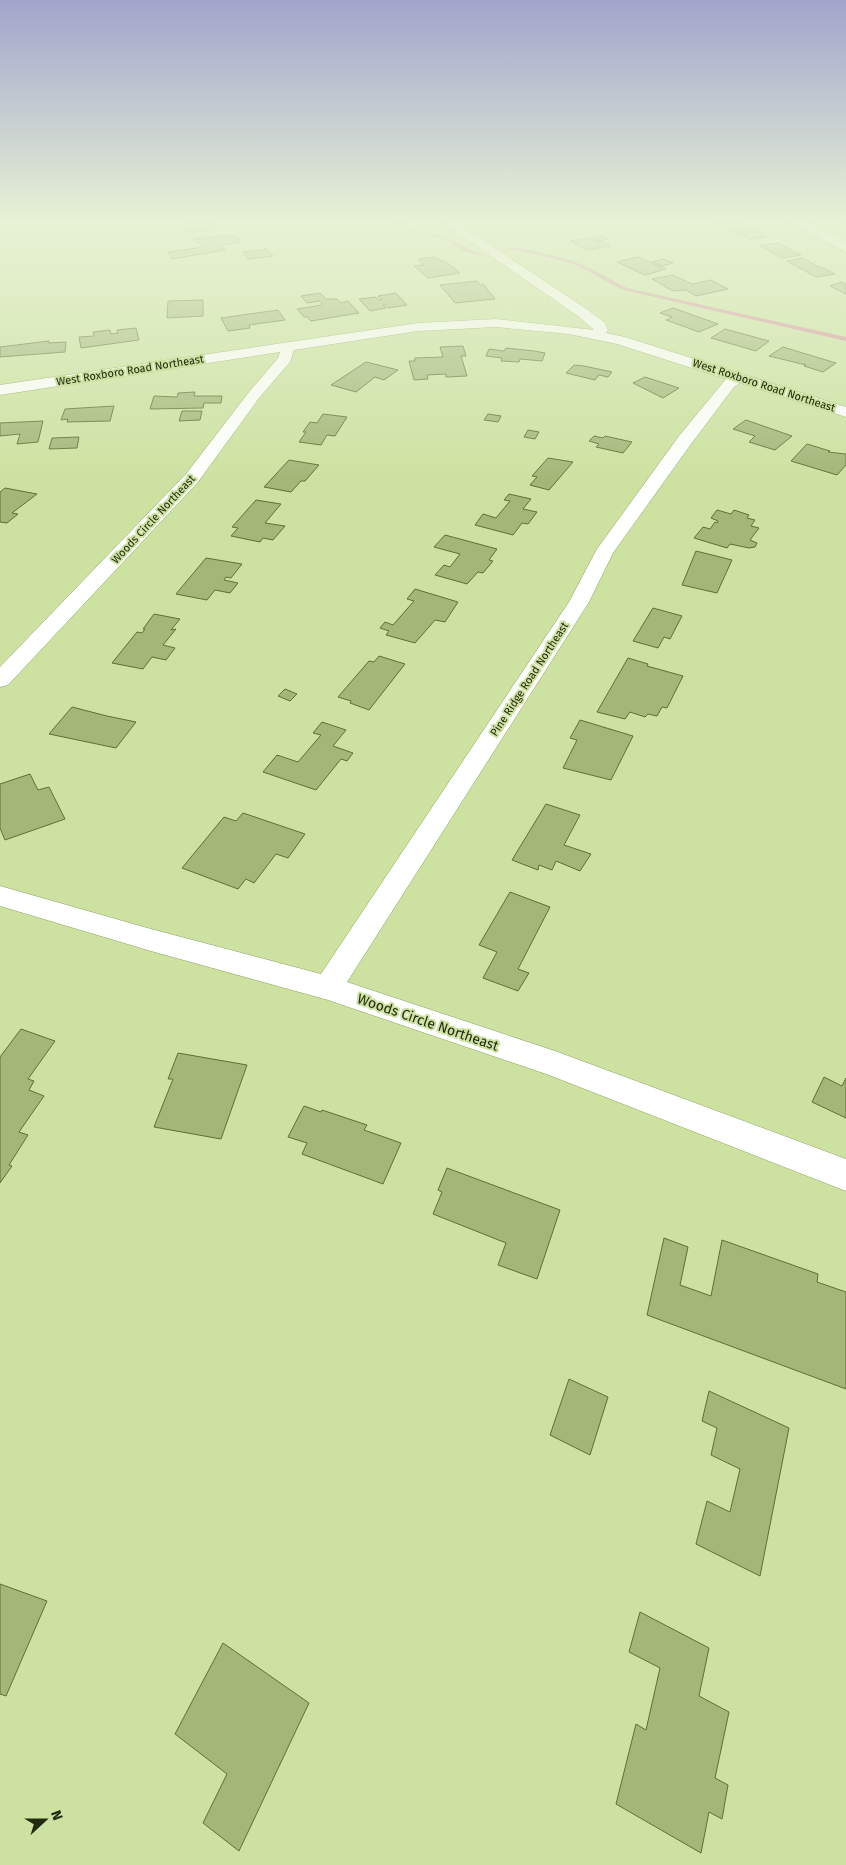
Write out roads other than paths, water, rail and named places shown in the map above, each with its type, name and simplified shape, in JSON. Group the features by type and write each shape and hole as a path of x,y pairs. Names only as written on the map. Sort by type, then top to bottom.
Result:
{"street":[{"path":"574,307 600,326 597,335"},
{"name":"West Roxboro Road Northeast","path":"0,390 418,327 462,324 526,325 597,335 739,377 846,412"},
{"name":"Woods Circle Northeast","path":"0,680 192,478 254,395 285,359 288,352 285,346"},
{"name":"Pine Ridge Road Northeast","path":"328,988 579,602 604,553 684,440 729,384 739,377"},
{"name":"Woods Circle Northeast","path":"0,896 151,940 328,988 554,1064 846,1175"}],"waterway":[{"path":"705,307 846,339"}]}
